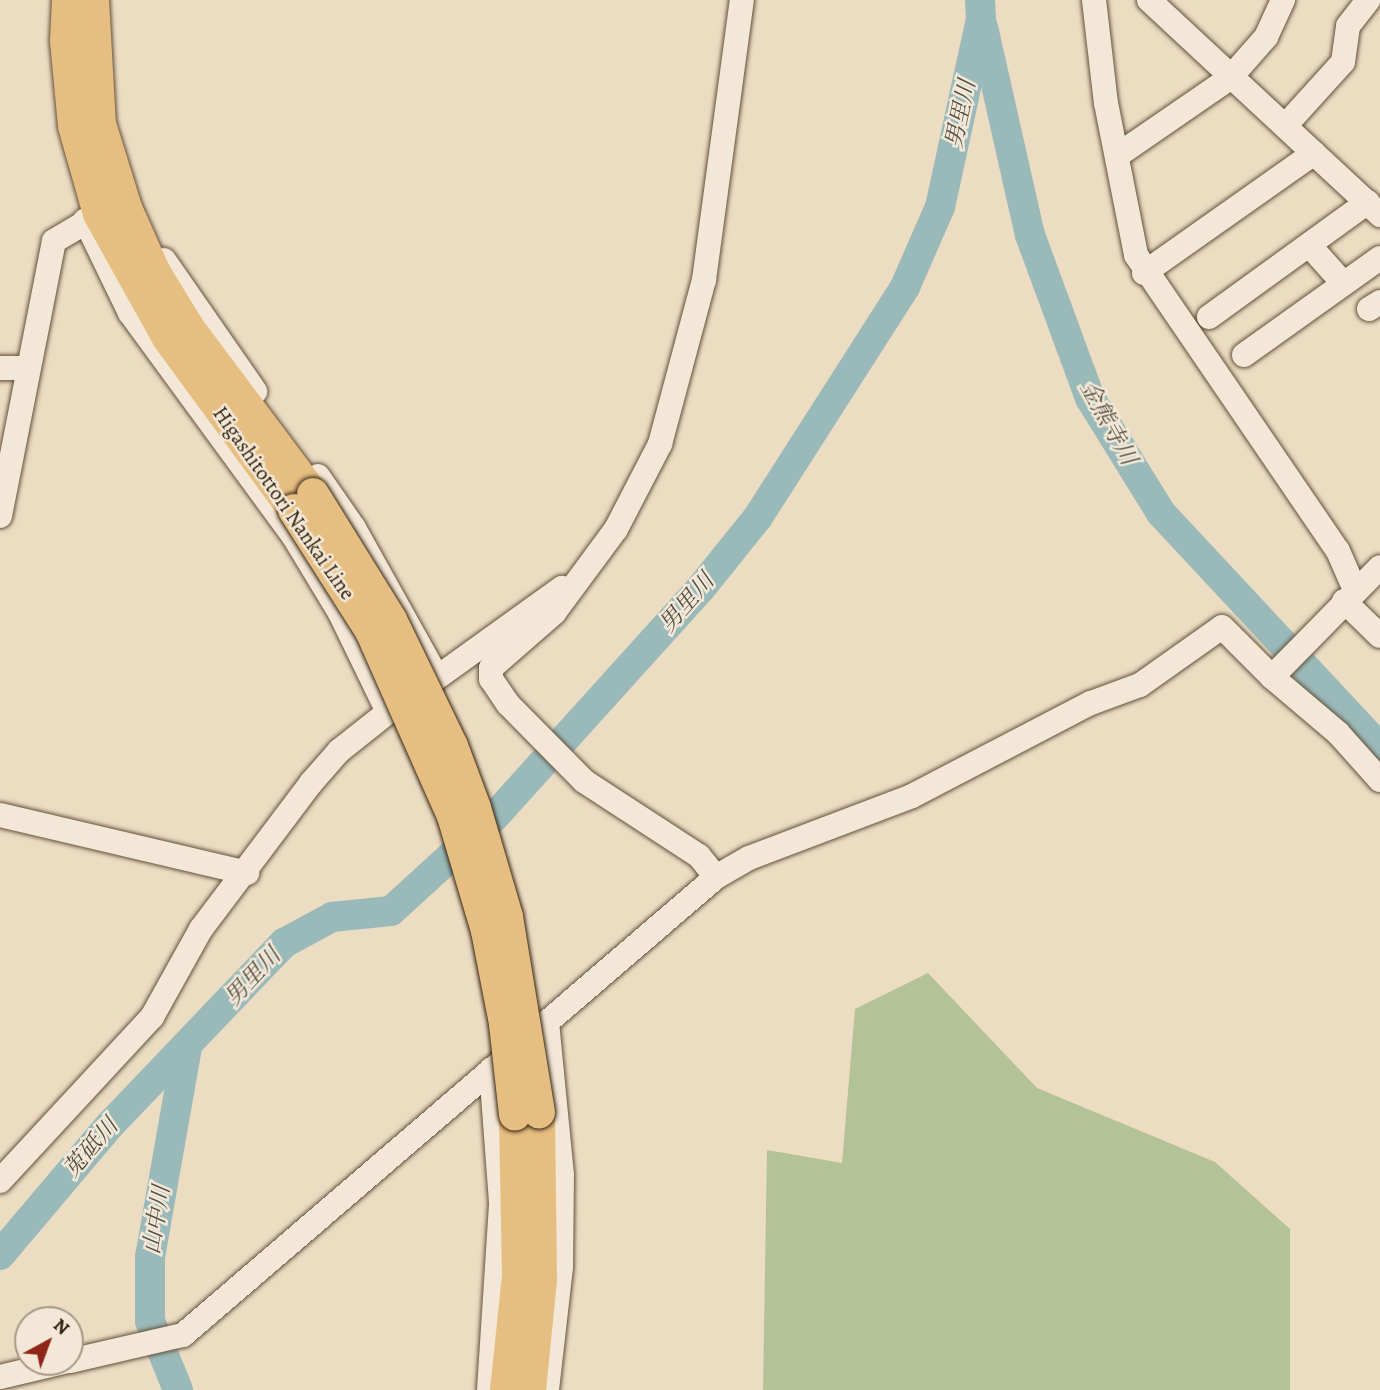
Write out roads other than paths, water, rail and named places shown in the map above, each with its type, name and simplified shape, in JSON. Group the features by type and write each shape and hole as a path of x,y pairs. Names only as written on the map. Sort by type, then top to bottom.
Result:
{"main road":[{"name":"Higashitottori Nankai Line","path":"68,0 66,41 74,126 92,217 168,338 303,502"},
{"name":"Higashitottori Nankai Line","path":"93,0 100,124 114,170 154,271 303,502 372,631 453,816 487,931 505,1024 527,1113 541,1279 530,1390"},
{"name":"Higashitottori Nankai Line","path":"506,1390 518,1275 527,1113"}],"street":[{"path":"716,877 699,856 584,781 508,704 491,680 491,668 554,613 616,529 660,444 687,358 704,280 742,0"},
{"path":"1094,0 1136,255 1144,273 1338,551 1346,599 1380,636"},
{"path":"1149,0 1230,78 1374,208 1308,245 1209,317"},
{"path":"1118,155 1230,78 1266,37 1283,0"},
{"path":"1285,126 1343,62 1348,26 1368,0"},
{"path":"1144,273 1314,153"},
{"path":"114,170 158,250 200,313 354,528 436,677"},
{"path":"0,516 54,241 92,217 130,313 294,537 340,613 388,712"},
{"path":"1308,245 1344,284"},
{"path":"1244,355 1380,258"},
{"path":"0,368 27,368"},
{"path":"1276,672 1380,567"},
{"path":"0,1181 152,1017 201,929 247,873 311,783 339,751 388,712 580,575"},
{"path":"84,1357 183,1335 716,877 749,858 912,796 1091,703 1140,685 1222,627 1276,672 1338,733 1380,780"},
{"path":"0,815 247,873"},
{"path":"547,1022 562,1188 561,1267 547,1390"},
{"path":"489,1390 501,1202 491,1069"}],"waterway":[{"name":"男里川","path":"0,1255 110,1125 284,943 332,917 391,911 494,817 701,588 758,517 905,287 940,207 981,19 980,0"},
{"name":"金熊寺川","path":"983,27 1030,235 1090,398 1161,513 1380,748"},
{"name":"山中川","path":"178,1390 150,1321 150,1257 187,1047"}],"water label":[{"name":"莵砥川","path":"91,1148"}]}
